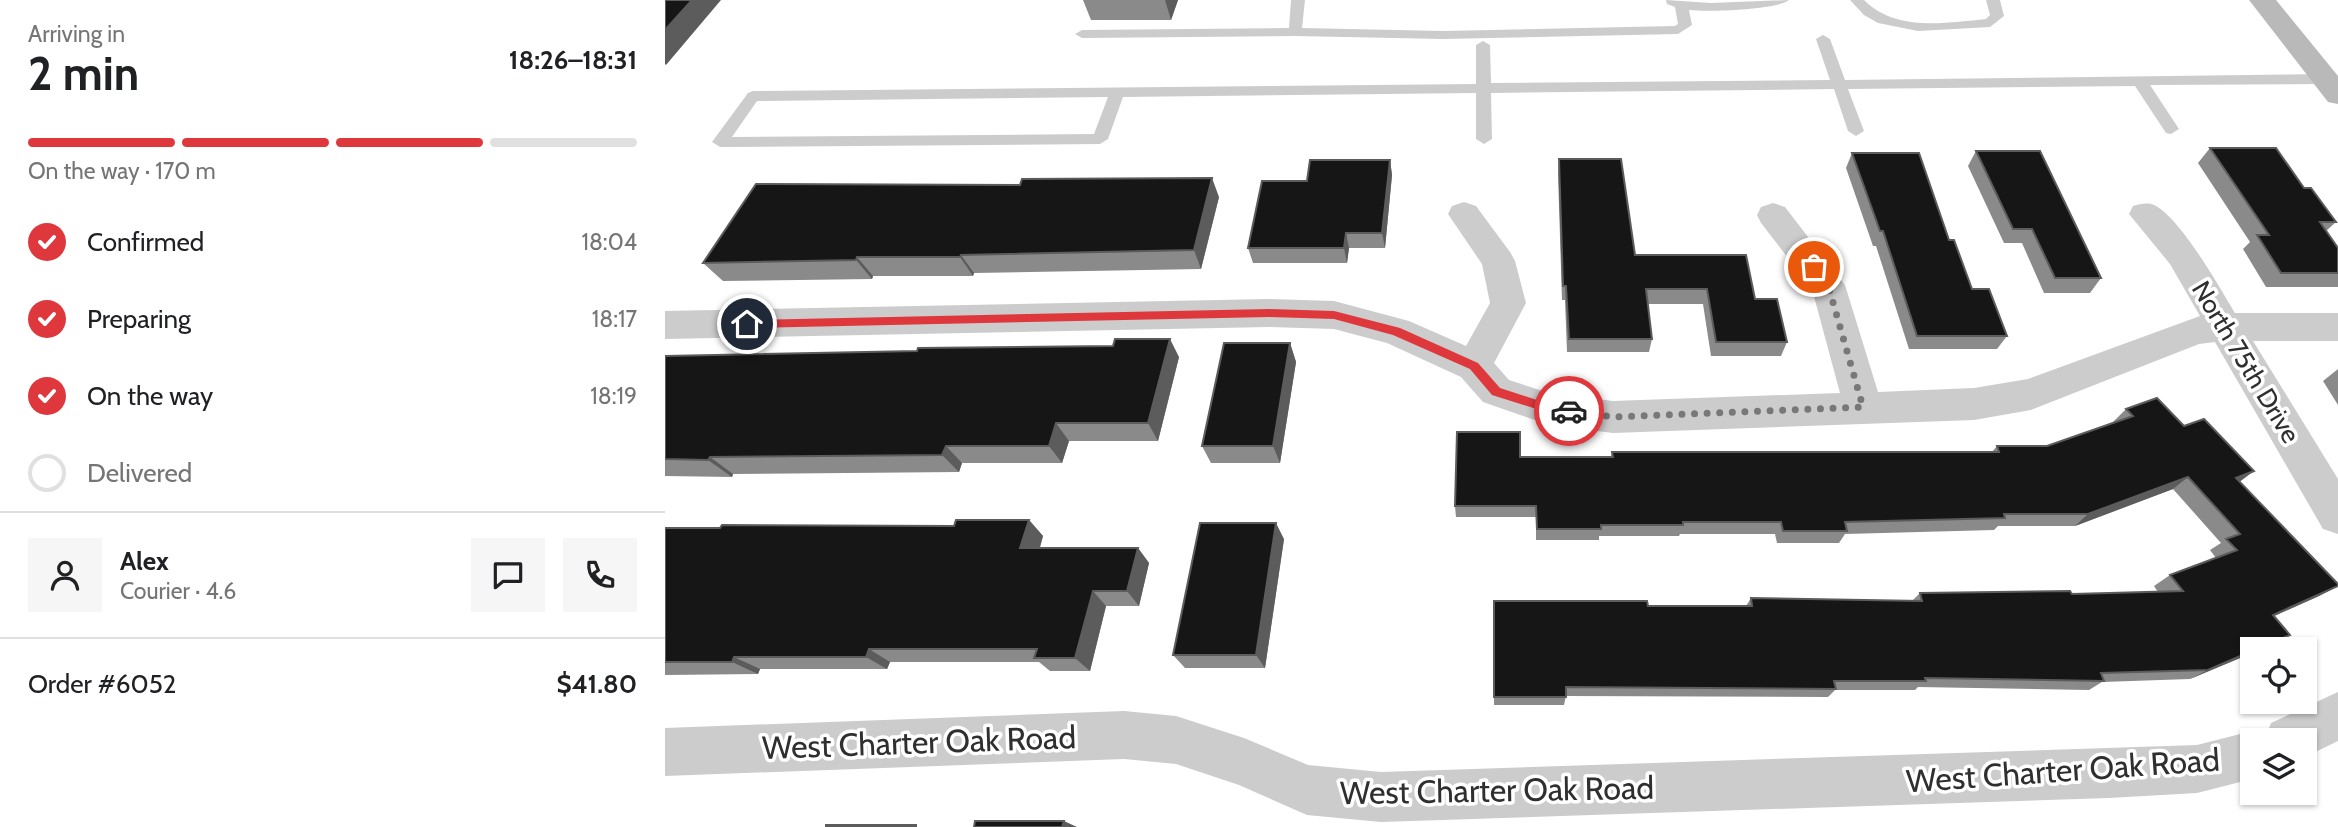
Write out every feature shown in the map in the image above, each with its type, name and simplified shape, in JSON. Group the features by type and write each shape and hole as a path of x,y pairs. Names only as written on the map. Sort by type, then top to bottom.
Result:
{"main road":[{"path":"2262,0 2332,87"}],"street":[{"path":"1464,214 1498,261 1508,303 1474,366"},
{"name":"North 75th Drive","path":"2145,214 2182,256 2338,516"},
{"path":"1773,215 1828,285 1863,407"},
{"path":"665,326 1255,313 1334,315 1396,331 1474,366 1496,391 1549,409 1613,417 1974,404 2031,394 2196,330 2227,327 2338,327"},
{"path":"2313,728 2338,716"},
{"name":"West Charter Oak Road","path":"665,752 1124,735 1176,740 1244,762 1307,790 1381,797 2109,774 2197,769 2240,758"}],"lane":[{"path":"1295,32 1298,0"},
{"path":"1082,34 1295,32 1443,35 1678,30 1685,25 1676,3 1727,6 1782,0"},
{"path":"1857,0 1865,13 1889,24 1942,26 1990,23 1997,16 1993,0"},
{"path":"1823,39 1856,131"},
{"path":"1483,45 1484,139"},
{"path":"1117,92 1100,139 720,142 753,96 2139,80 2332,87"},
{"path":"2139,80 2171,129"}],"building":[{"path":"665,0 692,0 665,30"},
{"path":"2210,148 2276,148 2304,188 2311,188 2336,222 2320,222 2338,248 2338,273 2281,273 2257,235 2269,235"},
{"path":"1976,151 2040,151 2101,278 2055,278 2032,229 2013,229"},
{"path":"1852,153 1919,153 1949,240 1954,240 1972,289 1989,289 2007,336 1917,336 1883,231 1880,231"},
{"path":"1559,159 1621,159 1635,255 1746,255 1755,299 1777,299 1787,342 1716,342 1707,289 1646,289 1652,339 1569,339 1566,286 1563,286"},
{"path":"1310,160 1390,160 1382,233 1346,233 1344,248 1248,248 1262,181 1307,181"},
{"path":"1212,178 1194,250 703,263 756,184 1020,185 1022,179"},
{"path":"1115,339 1170,339 1148,423 1056,423 1049,446 946,446 942,455 665,459 665,356 917,351 918,348 1113,346"},
{"path":"1224,343 1290,343 1273,446 1202,446"},
{"path":"2157,398 2184,426 2204,419 2254,471 2236,478 2338,584 2273,615 2290,635 2240,637 2240,656 2208,670 2101,673 2104,681 1925,678 1926,681 1834,681 1836,689 1566,687 1566,697 1494,697 1494,601 1647,601 1648,606 1752,606 1751,598 1922,601 1920,593 2070,591 2072,594 2183,591 2170,575 2237,550 2226,539 2240,534 2188,477 2088,514 2004,514 2005,518 1845,522 1847,531 1783,531 1781,522 1683,522 1683,525 1601,525 1601,529 1537,529 1536,506 1455,506 1457,432 1520,432 1520,457 1613,457 1612,452 1999,452 1997,446 2047,446 2133,416 2126,409"},
{"path":"956,520 1029,520 1020,548 1138,548 1127,591 1093,591 1075,658 1034,658 1037,649 869,649 866,657 734,657 732,662 665,662 665,528 720,528 722,525 954,526"},
{"path":"1200,523 1276,523 1256,655 1173,655"},
{"path":"975,821 1064,821 1062,827 974,827"},
{"path":"916,825 916,827 826,827"}],"way so far":[{"path":"1569,411 1613,417 1863,407 1828,285 1814,267"}],"route":[{"path":"747,324 1269,313 1334,315 1396,331 1474,366 1496,391 1549,409 1569,411"}]}
